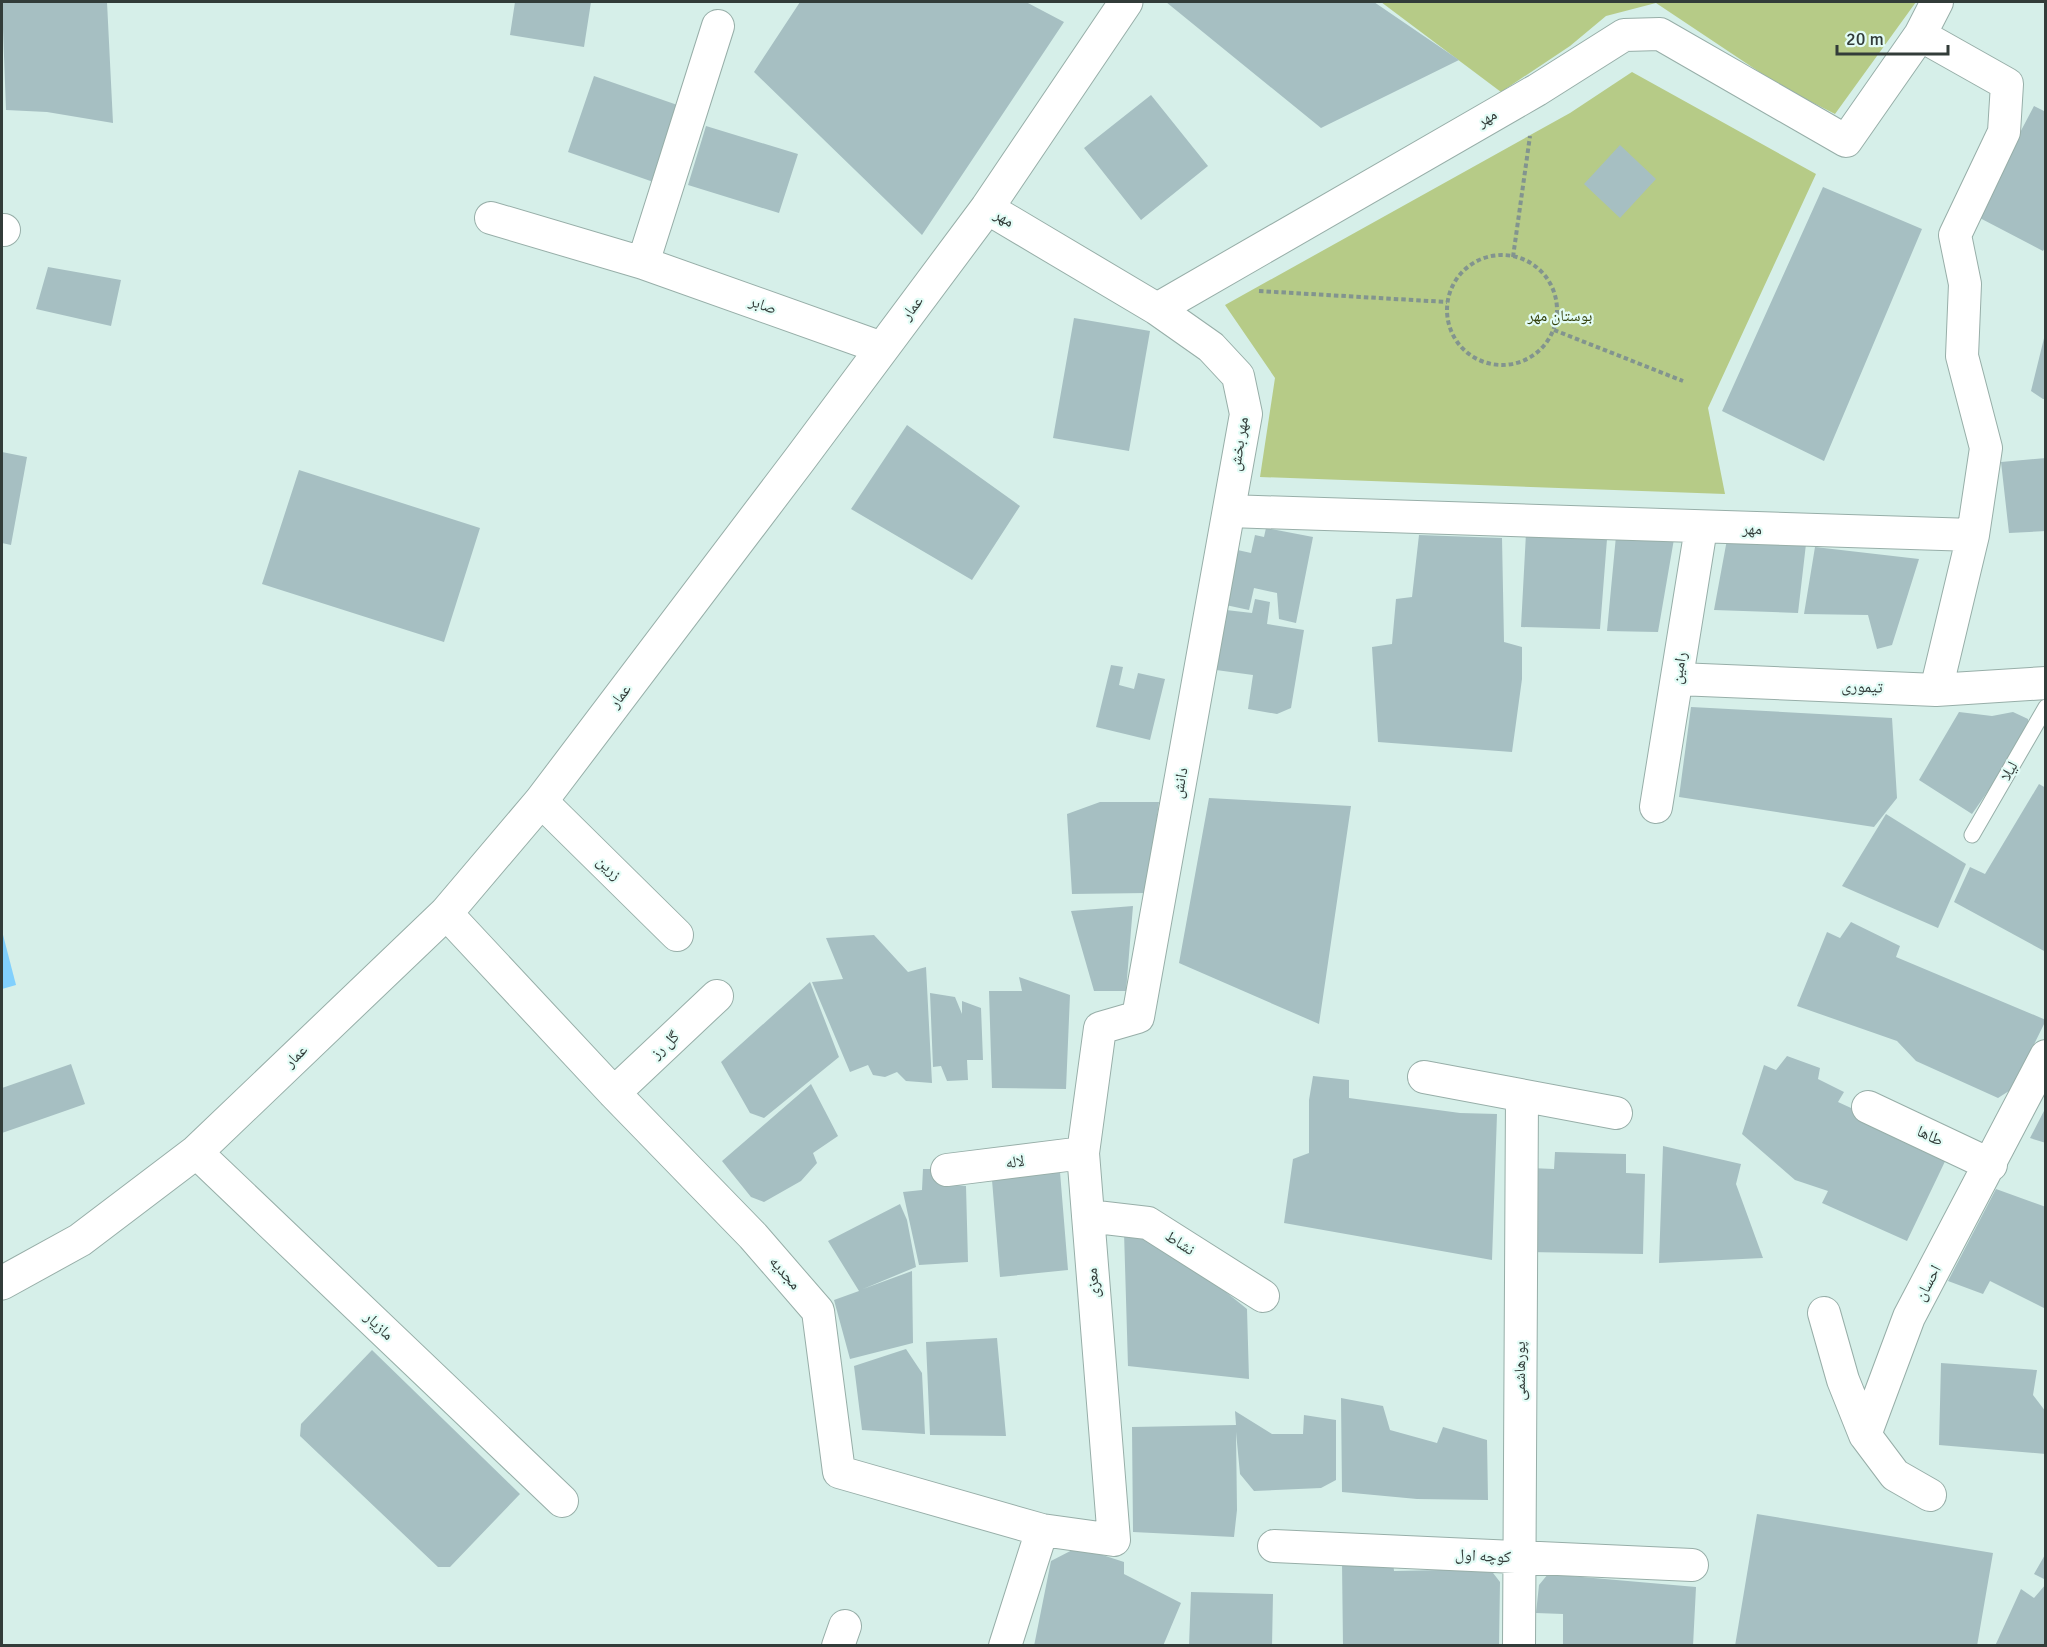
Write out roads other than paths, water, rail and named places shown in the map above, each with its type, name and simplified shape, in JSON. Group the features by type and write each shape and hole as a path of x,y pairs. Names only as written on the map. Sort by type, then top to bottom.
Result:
{"main road":[{"name":"عمار","path":"2,1283 80,1240 196,1152 446,913 541,801 987,208 1126,2"}],"street":[{"name":"مهر","path":"987,208 1156,309 1537,90 1624,35 1660,34 1846,141 1920,35 1937,2"},
{"path":"643,263 718,26"},
{"path":"1920,35 2007,84 2004,132 1955,235 1965,284 1962,356 1986,448 1973,535 1936,690"},
{"name":"صابر","path":"491,218 643,263 882,348"},
{"name":"مهر بخش","path":"1156,309 1211,347 1238,376 1246,414 1228,511"},
{"name":"مهر","path":"1228,511 1973,535"},
{"name":"دانش","path":"1100,1028 1138,1017 1228,511"},
{"name":"رامین","path":"1656,807 1701,528"},
{"name":"تیموری","path":"1678,679 1936,690 2046,683"},
{"name":"زرین","path":"541,801 677,935"},
{"name":"مجدیه","path":"446,913 614,1094 753,1236 818,1311 839,1472 1042,1530 1114,1540"},
{"name":"گل رز","path":"614,1094 717,996"},
{"name":"معزی","path":"1100,1028 1083,1153 1114,1540"},
{"name":"احسان","path":"1865,1435 1909,1317 1991,1165 2046,1056"},
{"path":"1424,1077 1616,1113"},
{"name":"پورهاشمی","path":"1519,1646 1521,1096"},
{"name":"طاها","path":"1868,1107 1991,1165"},
{"name":"مازیار","path":"196,1152 562,1501"},
{"name":"لاله","path":"947,1170 1083,1153"},
{"name":"نشاط","path":"1088,1216 1148,1223 1263,1296"},
{"path":"1824,1314 1843,1380 1865,1435 1895,1475 1930,1495"},
{"path":"1005,1646 1042,1530"},
{"name":"کوچه اول","path":"1274,1546 1692,1565"}],"lane":[{"name":"لیلا","path":"1972,835 2046,706"}],"water":[{"path":"2,931 16,985 2,989"}],"park label":[{"name":"بوستان مهر","path":"1560,316"}]}
